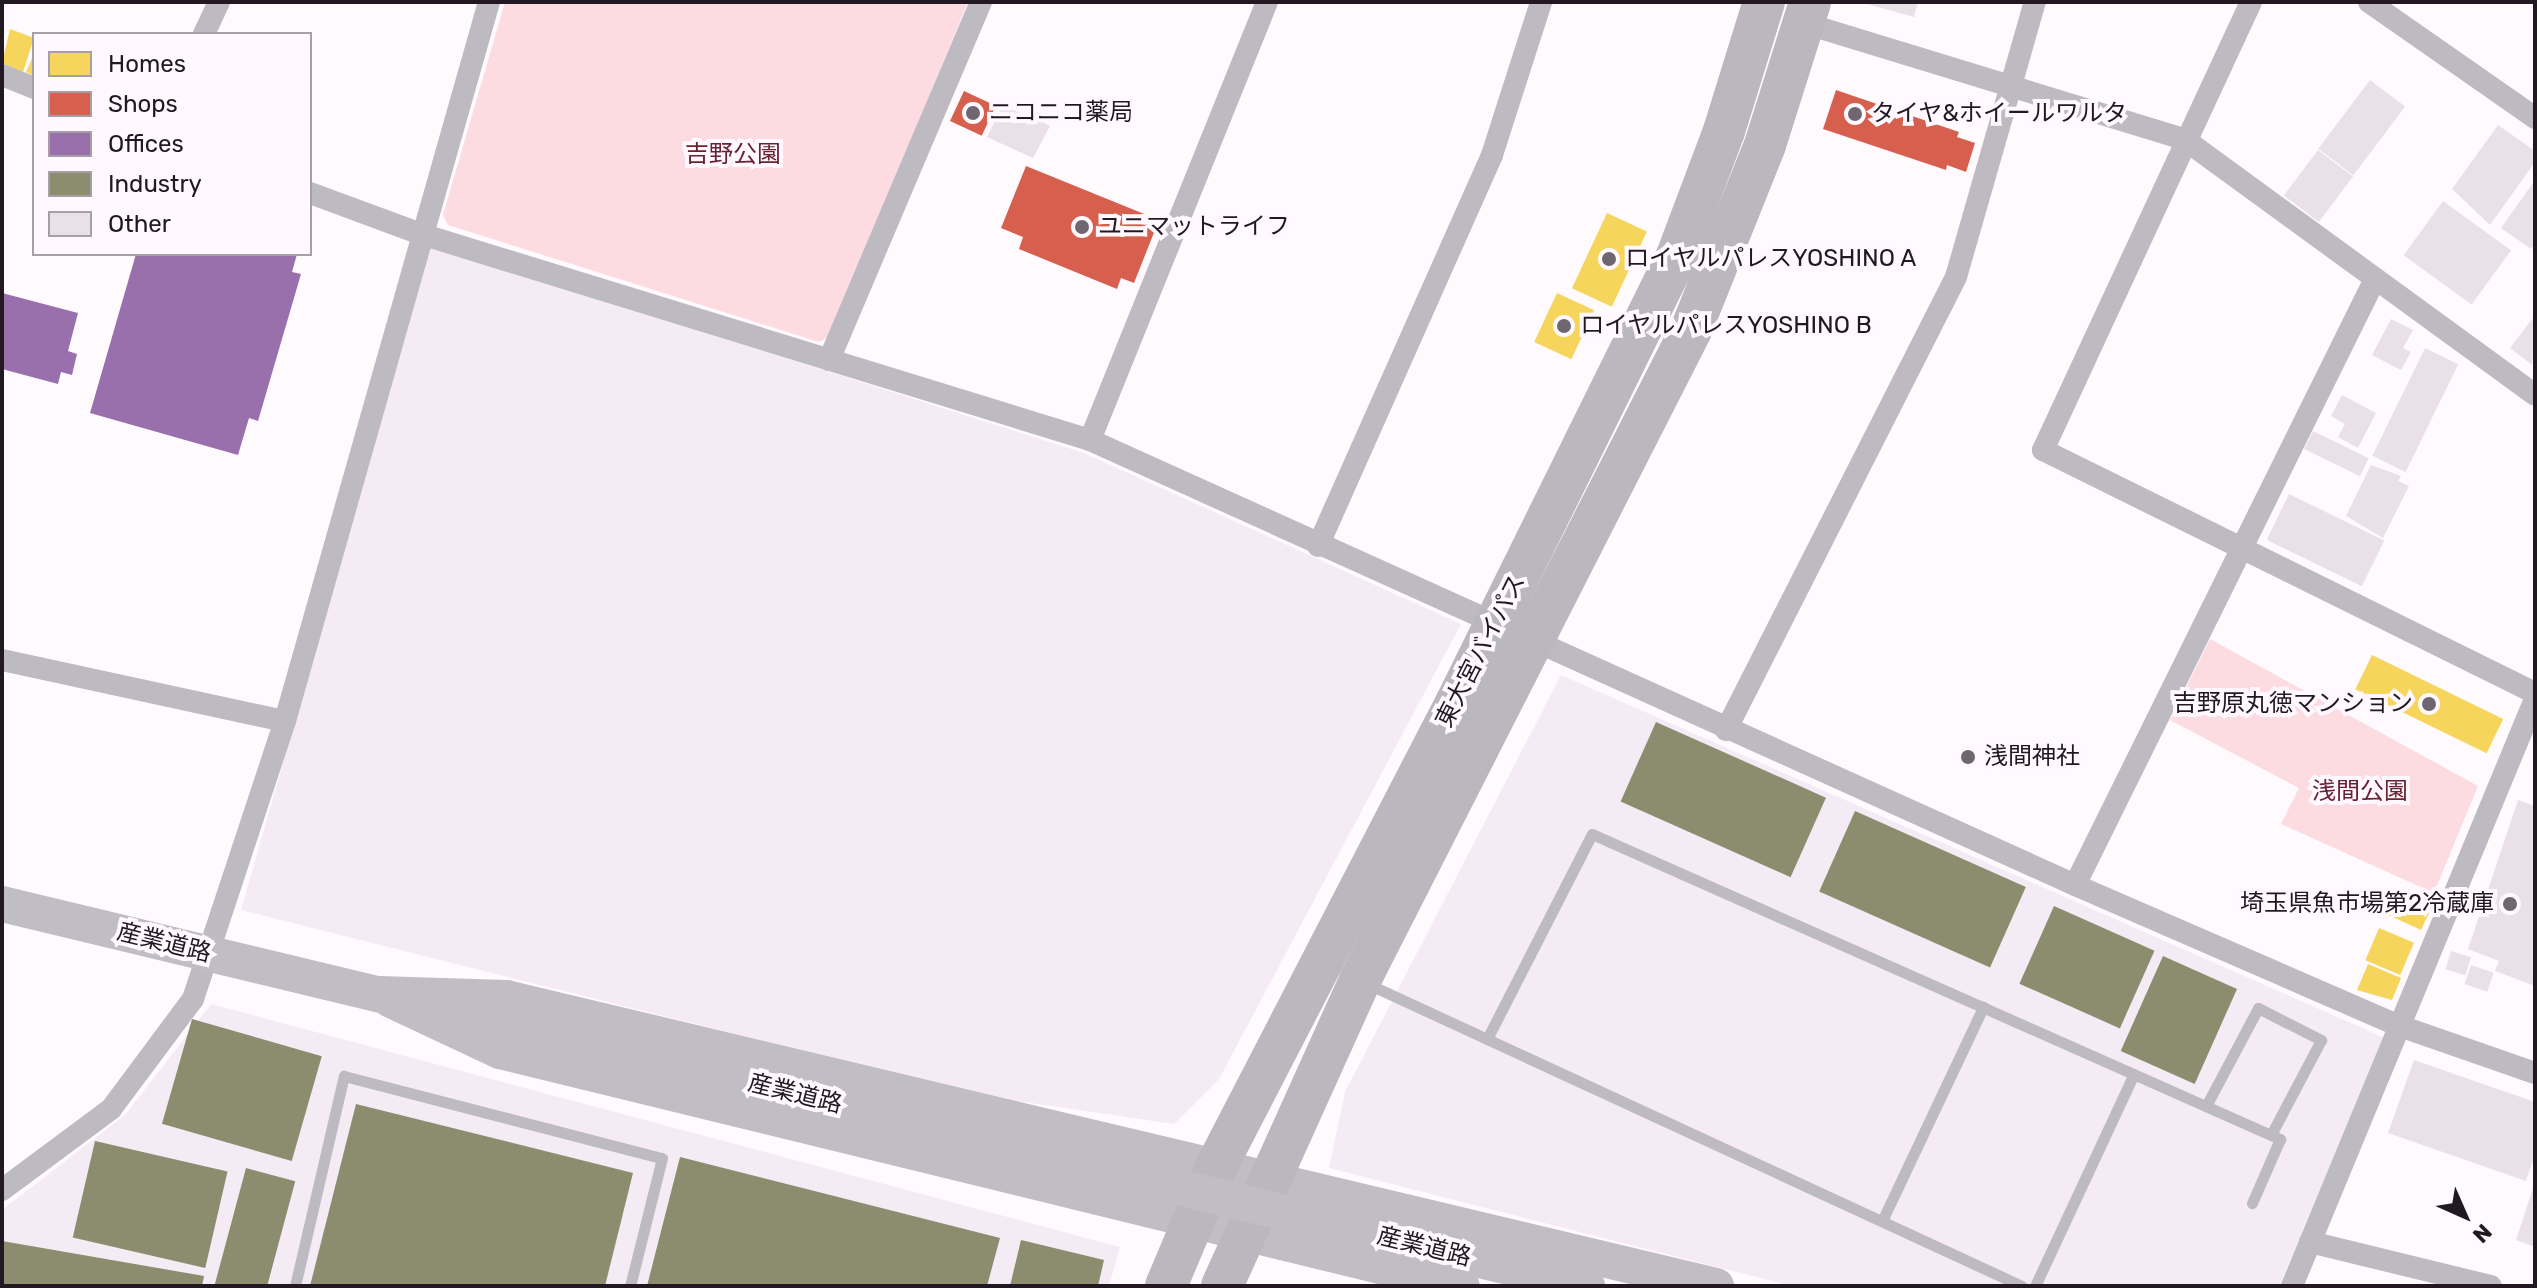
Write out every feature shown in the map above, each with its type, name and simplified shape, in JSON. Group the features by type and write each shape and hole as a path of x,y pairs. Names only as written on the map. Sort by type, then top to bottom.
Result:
{"highway":[{"name":"東大宮バイパス","path":"1166,1286 1217,1165 1494,624 1677,256 1724,131 1764,2"},
{"name":"東大宮バイパス","path":"1222,1286 1360,980 1535,644 1717,274 1807,12"}],"main road":[{"name":"産業道路","path":"2,904 1587,1286"},
{"path":"379,994 506,998 1716,1286"},
{"path":"379,994 500,1051 1462,1286"}],"street":[{"path":"205,32 219,2"},
{"path":"2,1190 111,1109 193,999 285,721 489,2"},
{"path":"829,360 981,2"},
{"path":"1090,440 1267,2"},
{"path":"1318,546 1492,155 1541,2"},
{"path":"1726,730 1956,277 2035,2"},
{"path":"2251,2 2184,139 2043,450 2535,693"},
{"path":"2369,2 2535,118"},
{"path":"1807,12 2012,85 2184,139 2535,395"},
{"path":"2,75 32,87"},
{"path":"312,194 421,234 1090,440 1318,546 2075,885 2400,1026 2535,1073"},
{"path":"2075,885 2375,279"},
{"path":"2,660 285,721"},
{"path":"2292,1286 2535,699"},
{"path":"2310,1242 2491,1286"}],"lane":[{"path":"1487,1039 1592,834 2280,1139 2252,1203"},
{"path":"1360,980 2022,1286"},
{"path":"1882,1221 1983,1007"},
{"path":"2206,1106 2258,1008 2321,1040 2271,1135"},
{"path":"2035,1286 2134,1074"},
{"path":"295,1286 344,1076 662,1158 630,1286"}],"shaded area":[{"path":"431,245 1084,453 1461,624 1219,1079 1174,1124 983,1096 241,910"},
{"path":"1561,675 2385,1038 2279,1286 1792,1286 1329,1168 1345,1092"},
{"path":"211,1004 1120,1247 1109,1286 2,1286 2,1210 125,1115"}],"green space":[{"name":"吉野公園","path":"505,2 968,2 830,336 819,342 448,225 443,215"},
{"name":"浅間公園","path":"2210,639 2478,786 2434,893 2281,824 2299,788 2170,720"}],"building: Homes":[{"path":"10,29 32,37 23,72 2,63"},
{"path":"32,58 32,75 26,72"},
{"name":"ロイヤルパレスYOSHINO A","path":"1607,213 1647,232 1612,307 1572,288"},
{"name":"ロイヤルパレスYOSHINO B","path":"1557,293 1594,310 1571,359 1534,342"},
{"name":"吉野原丸徳マンション","path":"2372,655 2503,719 2487,753 2355,689"},
{"path":"2397,888 2416,897 2412,905 2429,913 2421,930 2382,912"},
{"path":"2379,928 2414,943 2400,975 2365,960"},
{"path":"2368,964 2401,978 2392,1000 2357,990"}],"building: Shops":[{"path":"1836,90 1959,132 1957,137 1975,143 1966,172 1947,165 1946,170 1823,129"},
{"path":"964,91 996,106 982,136 950,121"},
{"path":"1026,166 1159,220 1134,283 1121,278 1117,289 1019,249 1023,237 1001,228"}],"building: Offices":[{"path":"135,256 296,256 292,272 301,274 258,421 249,418 238,455 90,413"},
{"path":"2,293 78,313 68,351 77,354 72,375 61,372 58,384 2,369"}],"building: Industry":[{"path":"1656,722 1826,798 1791,877 1621,801"},
{"path":"1855,811 2026,887 1990,967 1819,891"},
{"path":"2054,906 2154,951 2120,1028 2019,984"},
{"path":"2163,956 2237,989 2195,1084 2121,1051"},
{"path":"192,1019 322,1056 292,1161 162,1124"},
{"path":"356,1104 633,1173 605,1286 310,1286"},
{"path":"95,1141 228,1172 205,1268 73,1237"},
{"path":"680,1157 1000,1238 987,1286 647,1286"},
{"path":"246,1168 295,1181 267,1286 214,1286"},
{"path":"1021,1240 1104,1260 1098,1286 1010,1286"},
{"path":"2,1241 204,1276 202,1286 2,1286"}],"building: Other":[{"path":"1860,2 1918,2 1914,17"},
{"path":"2370,80 2405,106 2353,175 2318,149"},
{"path":"1003,105 1031,118 1032,111 1044,116 1040,121 1050,126 1033,158 987,137"},
{"path":"2498,125 2535,151 2535,162 2490,225 2452,189"},
{"path":"2318,150 2353,176 2319,222 2284,196"},
{"path":"2535,180 2535,243 2531,249 2501,228"},
{"path":"2443,201 2511,250 2472,305 2404,255"},
{"path":"2391,319 2413,330 2403,348 2411,352 2401,370 2372,355"},
{"path":"2532,319 2535,321 2532,365 2510,348"},
{"path":"2425,348 2458,364 2406,472 2372,456"},
{"path":"2342,395 2376,413 2358,448 2338,437 2345,424 2331,416"},
{"path":"2313,431 2369,458 2360,476 2304,449"},
{"path":"2371,465 2401,476 2398,481 2409,486 2383,538 2346,516"},
{"path":"2289,494 2384,540 2362,586 2267,540"},
{"name":"埼玉県魚市場第2冷蔵庫","path":"2518,800 2535,806 2535,986 2495,971 2499,961 2468,949"},
{"path":"2451,951 2471,957 2466,975 2445,969"},
{"path":"2471,965 2494,973 2487,992 2464,984"},
{"path":"2414,1060 2535,1102 2535,1154 2526,1181 2388,1133"},
{"path":"2535,1185 2535,1247 2516,1240"}],"place":[{"name":"ニコニコ薬局","path":"973,113"},
{"name":"タイヤ&ホイールワルタ","path":"1855,114"},
{"name":"ユニマットライフ","path":"1082,227"},
{"name":"ロイヤルパレスYOSHINO A","path":"1609,259"},
{"name":"ロイヤルパレスYOSHINO B","path":"1564,326"},
{"name":"吉野原丸徳マンション","path":"2429,704"},
{"name":"浅間神社","path":"1968,757"},
{"name":"埼玉県魚市場第2冷蔵庫","path":"2510,904"}]}
